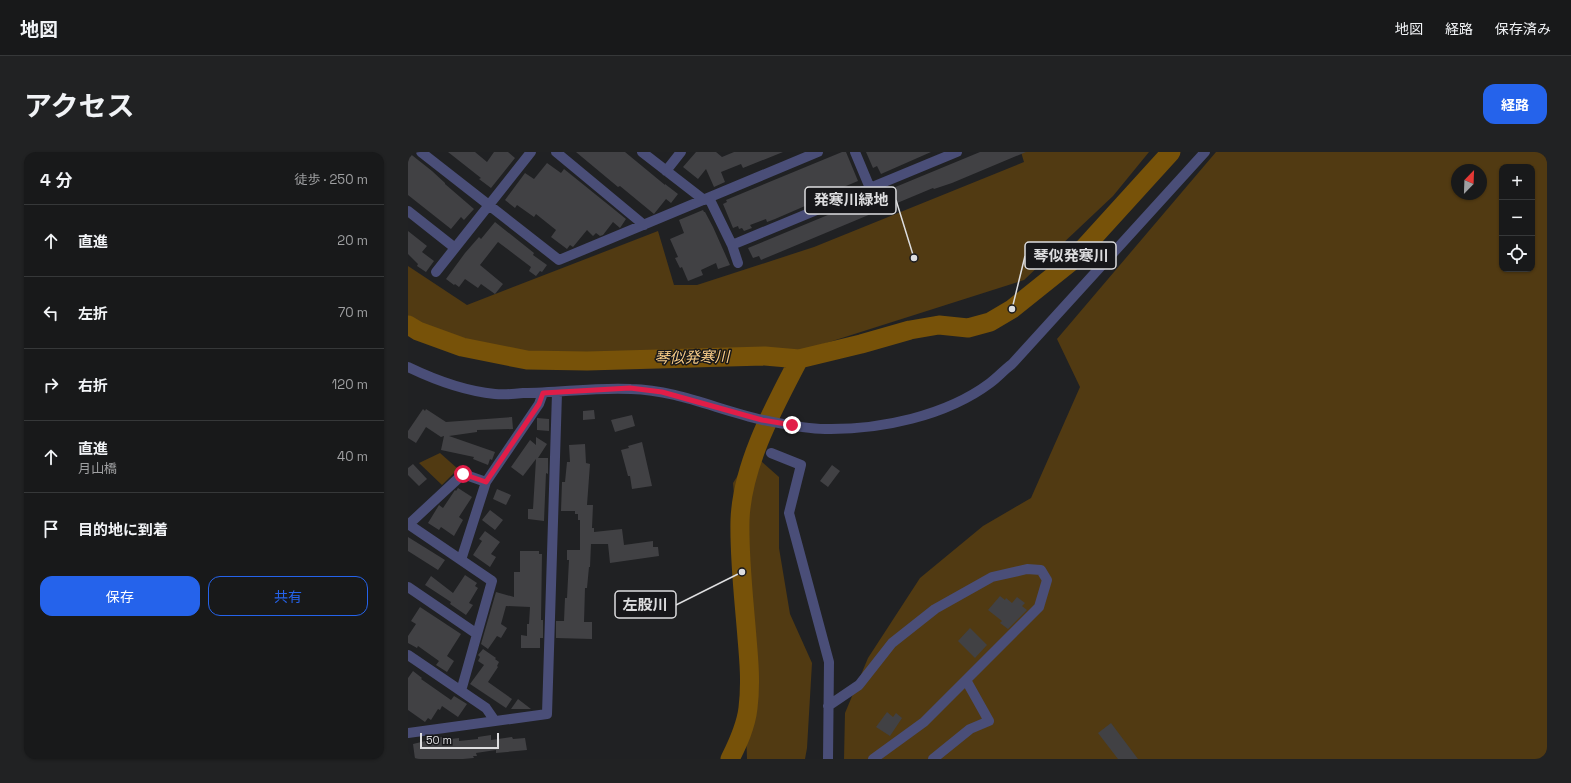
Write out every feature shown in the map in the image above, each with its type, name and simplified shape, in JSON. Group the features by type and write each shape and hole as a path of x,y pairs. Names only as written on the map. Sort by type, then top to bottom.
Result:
{"street":[{"path":"421,152 559,260 818,152"},
{"path":"436,272 490,206 531,152"},
{"path":"556,152 644,225"},
{"path":"642,152 706,199 732,245 738,263"},
{"path":"666,171 681,152"},
{"path":"855,152 870,188"},
{"path":"732,245 957,152"},
{"path":"408,367 442,382 467,389 496,394 557,393 630,388 662,392 762,420 792,425 823,429 856,429 891,424 943,408 989,384 1012,364 1205,152"},
{"path":"408,211 455,248"},
{"path":"461,560 486,482 539,404 543,393"},
{"path":"408,733 547,714 557,393"},
{"path":"771,453 801,465 789,513 829,662 828,759"},
{"path":"461,691 492,580 408,524 463,474 486,482"},
{"path":"828,706 859,685 892,643 935,608 992,577 1027,569 1041,570 1047,580 1040,607 924,722 873,759"},
{"path":"408,587 477,634"},
{"path":"408,655 486,708 495,721"},
{"path":"933,759 970,729 989,721 966,680"}],"shaded area":[{"path":"1021,152 1149,152 1113,196 1024,280 801,351 572,353 531,357 417,327 408,320 408,266 467,305 658,231 674,285 697,285 814,247 1024,162"},
{"path":"1216,152 1547,152 1547,759 844,759 845,713 868,658 920,578 983,526 1031,498 1080,387 1057,339"},
{"path":"440,453 458,469 442,485 419,463"},
{"path":"752,453 779,477 779,548 790,614 812,663 805,759 747,759 744,669 751,606 738,544 733,483"}],"building":[{"path":"408,152 432,171 474,209 464,220 461,217 451,229 408,195"},
{"path":"448,152 475,152 487,162 494,152 508,152 515,158 491,188 479,179 481,178"},
{"path":"576,152 625,152 678,194 671,203 666,199 654,214 620,186 618,187"},
{"path":"696,152 716,152 722,157 734,152 783,152 743,168 741,164 721,172 725,182 714,187 706,169 698,179 683,167"},
{"path":"842,152 846,152 858,181 834,191 835,193 775,219 767,222 766,219 750,225 752,228 744,231 742,228 739,229 738,226 733,228 723,204 727,202 726,200"},
{"path":"866,152 931,152 881,174 877,166 873,168"},
{"path":"980,152 1026,152 952,183 934,189 933,188 761,260 759,256 753,258 748,248"},
{"path":"547,163 561,173 564,169 626,219 620,228 613,222 603,235 600,236 596,233 593,236 587,230 573,247 570,245 567,249 551,237 556,230 536,214 534,217 517,205 515,208 505,200 525,173 534,179"},
{"path":"703,210 713,227 730,265 718,269 716,263 701,270 703,275 688,281 682,267 680,268 675,258 678,257 670,239 684,233 679,220"},
{"path":"495,222 534,253 533,255 547,265 542,272 540,271 536,276 529,271 531,267 498,242 480,265 503,284 495,294 481,284 478,288 465,279 459,287 446,279 465,253 479,237 481,239"},
{"path":"408,231 427,246 422,252 434,261 426,272 417,266 418,264 408,254"},
{"path":"423,409 425,411 426,409 446,422 512,417 513,429 477,430 477,432 449,436 495,452 488,465 473,459 474,457 441,450 444,436 441,437 426,427 416,443 408,438 408,431"},
{"path":"594,410 595,419 583,420 583,411"},
{"path":"632,415 635,426 615,432 611,420"},
{"path":"537,418 549,419 549,431 537,430"},
{"path":"536,437 547,444 538,458 548,458 544,521 528,519 528,509 533,509 536,459 523,476 511,467 530,440 536,445"},
{"path":"642,442 652,486 632,489 630,476 628,476 621,450 629,448 628,446"},
{"path":"585,444 586,463 590,464 587,505 593,505 592,528 594,528 594,532 622,529 624,545 653,541 653,547 658,547 659,556 610,563 608,544 591,544 590,567 587,588 585,588 584,622 592,622 592,639 556,638 556,621 564,621 565,598 567,598 569,560 567,560 567,550 580,550 580,520 578,520 578,514 575,514 575,511 561,511 562,482 565,482 567,462 570,462 569,445"},
{"path":"413,464 427,479 419,486 408,475 408,468"},
{"path":"832,465 840,471 828,487 820,481"},
{"path":"458,488 472,497 459,517 463,520 454,536 441,527 439,530 428,523 439,505 443,508"},
{"path":"497,489 511,495 506,505 493,499"},
{"path":"490,510 503,520 495,530 482,520"},
{"path":"485,531 500,542 491,554 496,557 490,567 473,555 482,541 479,539"},
{"path":"408,537 445,560 438,570 408,551"},
{"path":"520,551 539,551 539,554 542,554 541,620 543,620 543,638 540,638 540,648 521,648 521,635 527,636 527,624 529,624 530,607 506,606 501,624 507,628 501,638 497,636 488,649 481,644 496,592 514,597 514,572 520,572"},
{"path":"465,575 477,583 475,586 478,588 469,603 473,605 466,615 450,604 451,602 425,585 431,576 453,593"},
{"path":"1000,596 1005,600 1006,598 1012,603 1017,597 1025,603 1022,606 1027,610 1008,629 1000,623 1002,621 988,610"},
{"path":"420,607 461,634 447,656 454,661 447,672 436,665 439,661 418,646 417,648 408,643 408,636 416,624 411,621"},
{"path":"970,628 987,645 975,658 958,641"},
{"path":"483,649 496,658 495,659 499,662 498,667 488,682 512,699 506,708 470,684 484,665 478,661 480,657 478,655"},
{"path":"413,671 422,678 421,679 451,700 454,696 467,704 458,717 442,706 440,710 438,709 431,720 428,718 425,722 408,710 408,678"},
{"path":"518,699 531,709 511,709"},
{"path":"887,712 893,717 896,713 902,718 890,736 876,727"},
{"path":"1111,723 1138,759 1118,759 1098,733"},
{"path":"491,735 491,740 512,737 513,739 525,738 527,750 496,753 496,750 476,753 477,756 473,756 474,758 463,759 415,759 413,744 442,737 443,740 459,738 459,741 478,739 478,737"}],"waterway":[{"name":"琴似発寒川","path":"408,325 418,331 462,347 527,360 587,361 765,356 799,359 910,330 939,325 968,328 990,322 1012,309 1072,261 1171,152"},
{"path":"730,759 744,728 748,708 749,690 749,664 740,549 742,499 753,458 761,437 799,359"}],"place":[{"name":"発寒川緑地","path":"914,258"},
{"name":"琴似発寒川","path":"1012,309"},
{"name":"左股川","path":"742,572"}],"route":[{"path":"463,474 486,482 539,404 543,393 630,388 662,392 762,420 792,425"}]}
